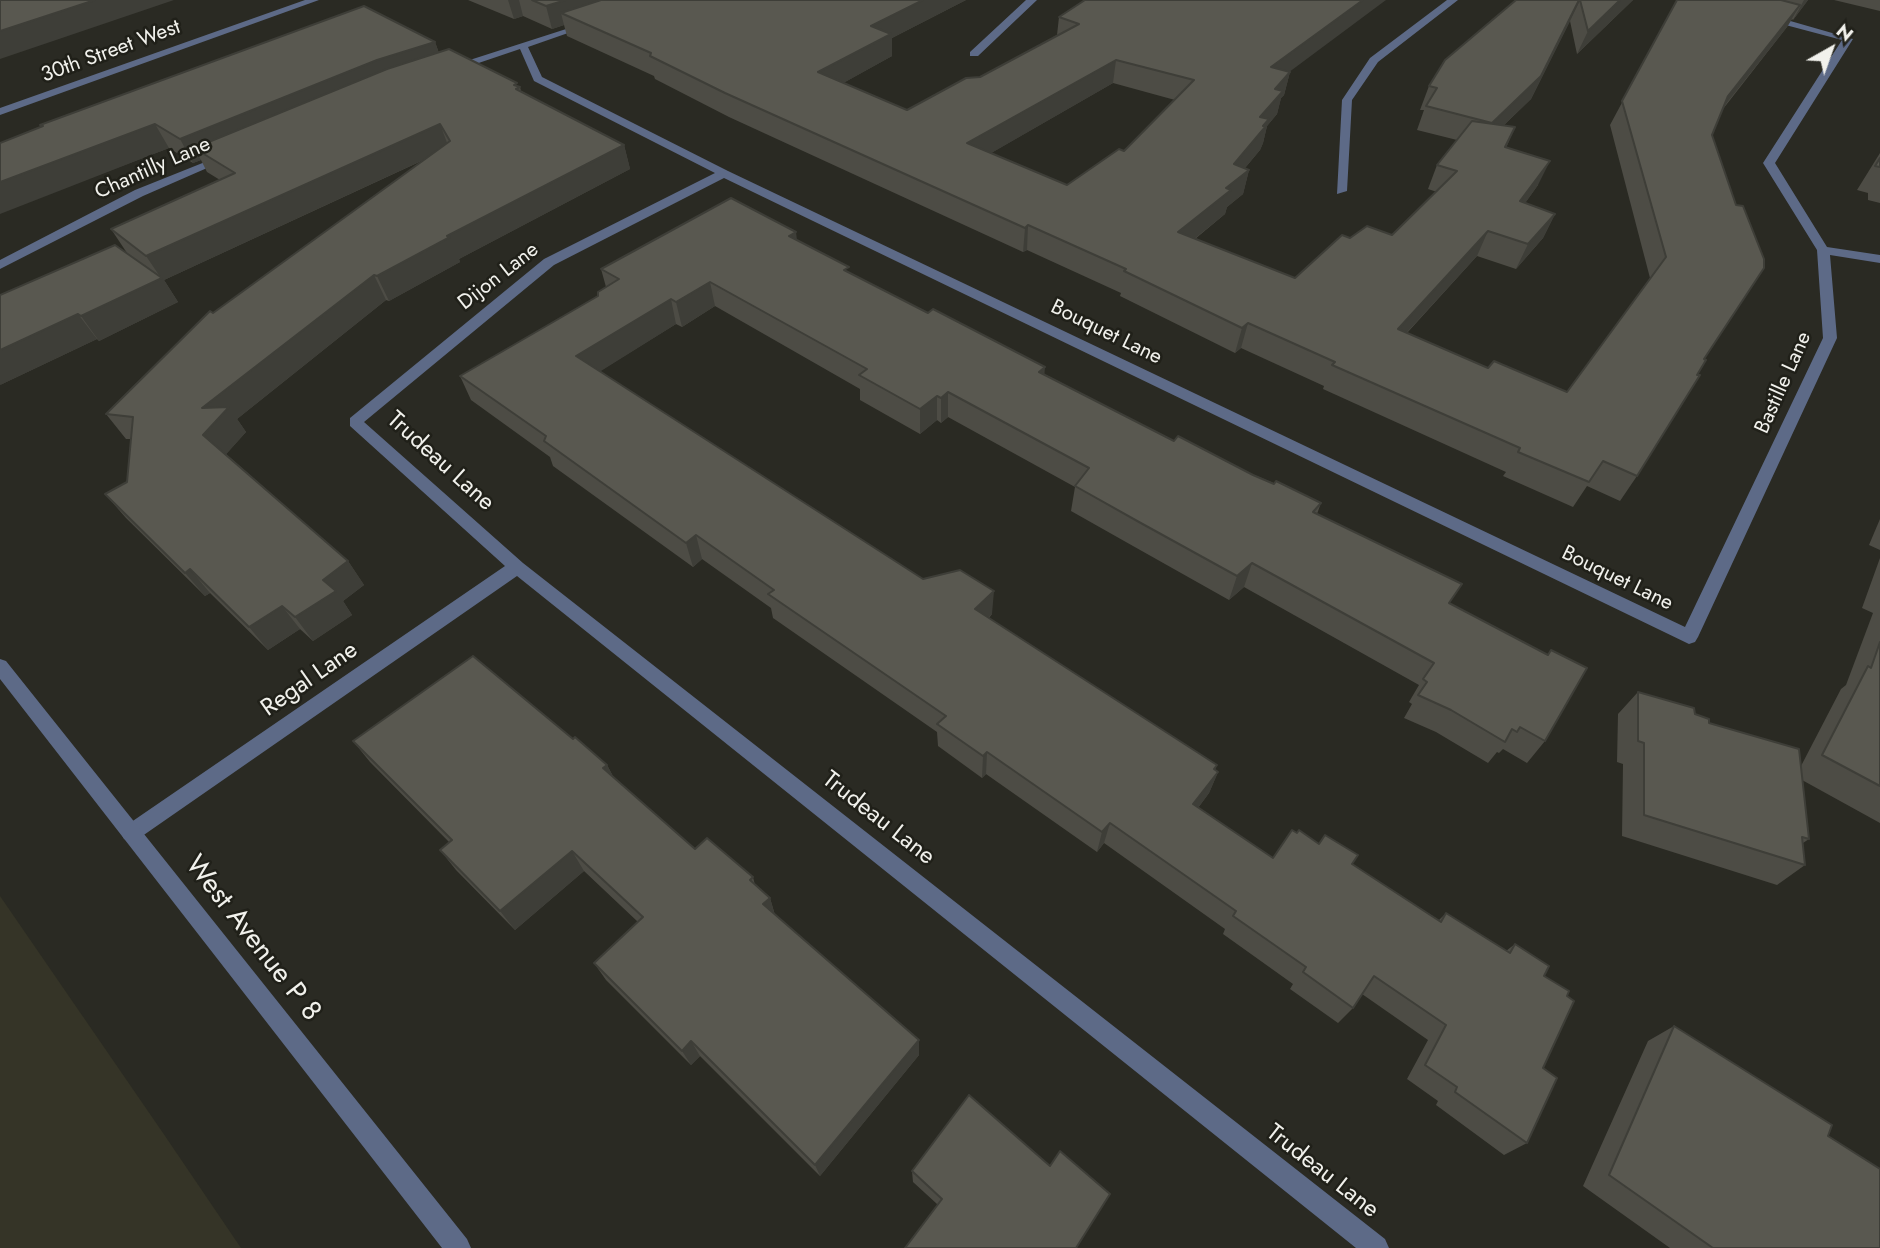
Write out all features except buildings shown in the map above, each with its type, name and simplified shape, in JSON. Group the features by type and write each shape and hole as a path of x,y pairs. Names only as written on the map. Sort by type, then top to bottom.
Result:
{"street":[{"name":"30th Street West","path":"0,112 314,0"},
{"path":"974,54 1032,0"},
{"path":"1341,191 1347,100 1374,60 1453,0"},
{"name":"Bastille Lane","path":"1689,637 1830,338 1823,250 1769,163 1848,39 1755,14"},
{"path":"444,71 606,17"},
{"name":"Bouquet Lane","path":"523,46 538,79 724,173 1689,637"},
{"name":"Chantilly Lane","path":"0,265 139,193 240,151"},
{"name":"Dijon Lane","path":"355,422 549,262 724,173"},
{"path":"1823,250 1880,259"},
{"name":"Trudeau Lane","path":"355,422 517,567 1376,1248"},
{"name":"Regal Lane","path":"131,833 517,567"},
{"name":"West Avenue P 8","path":"0,666 458,1248"}],"shaded area":[{"path":"0,896 163,1133 241,1248 0,1248"}]}
